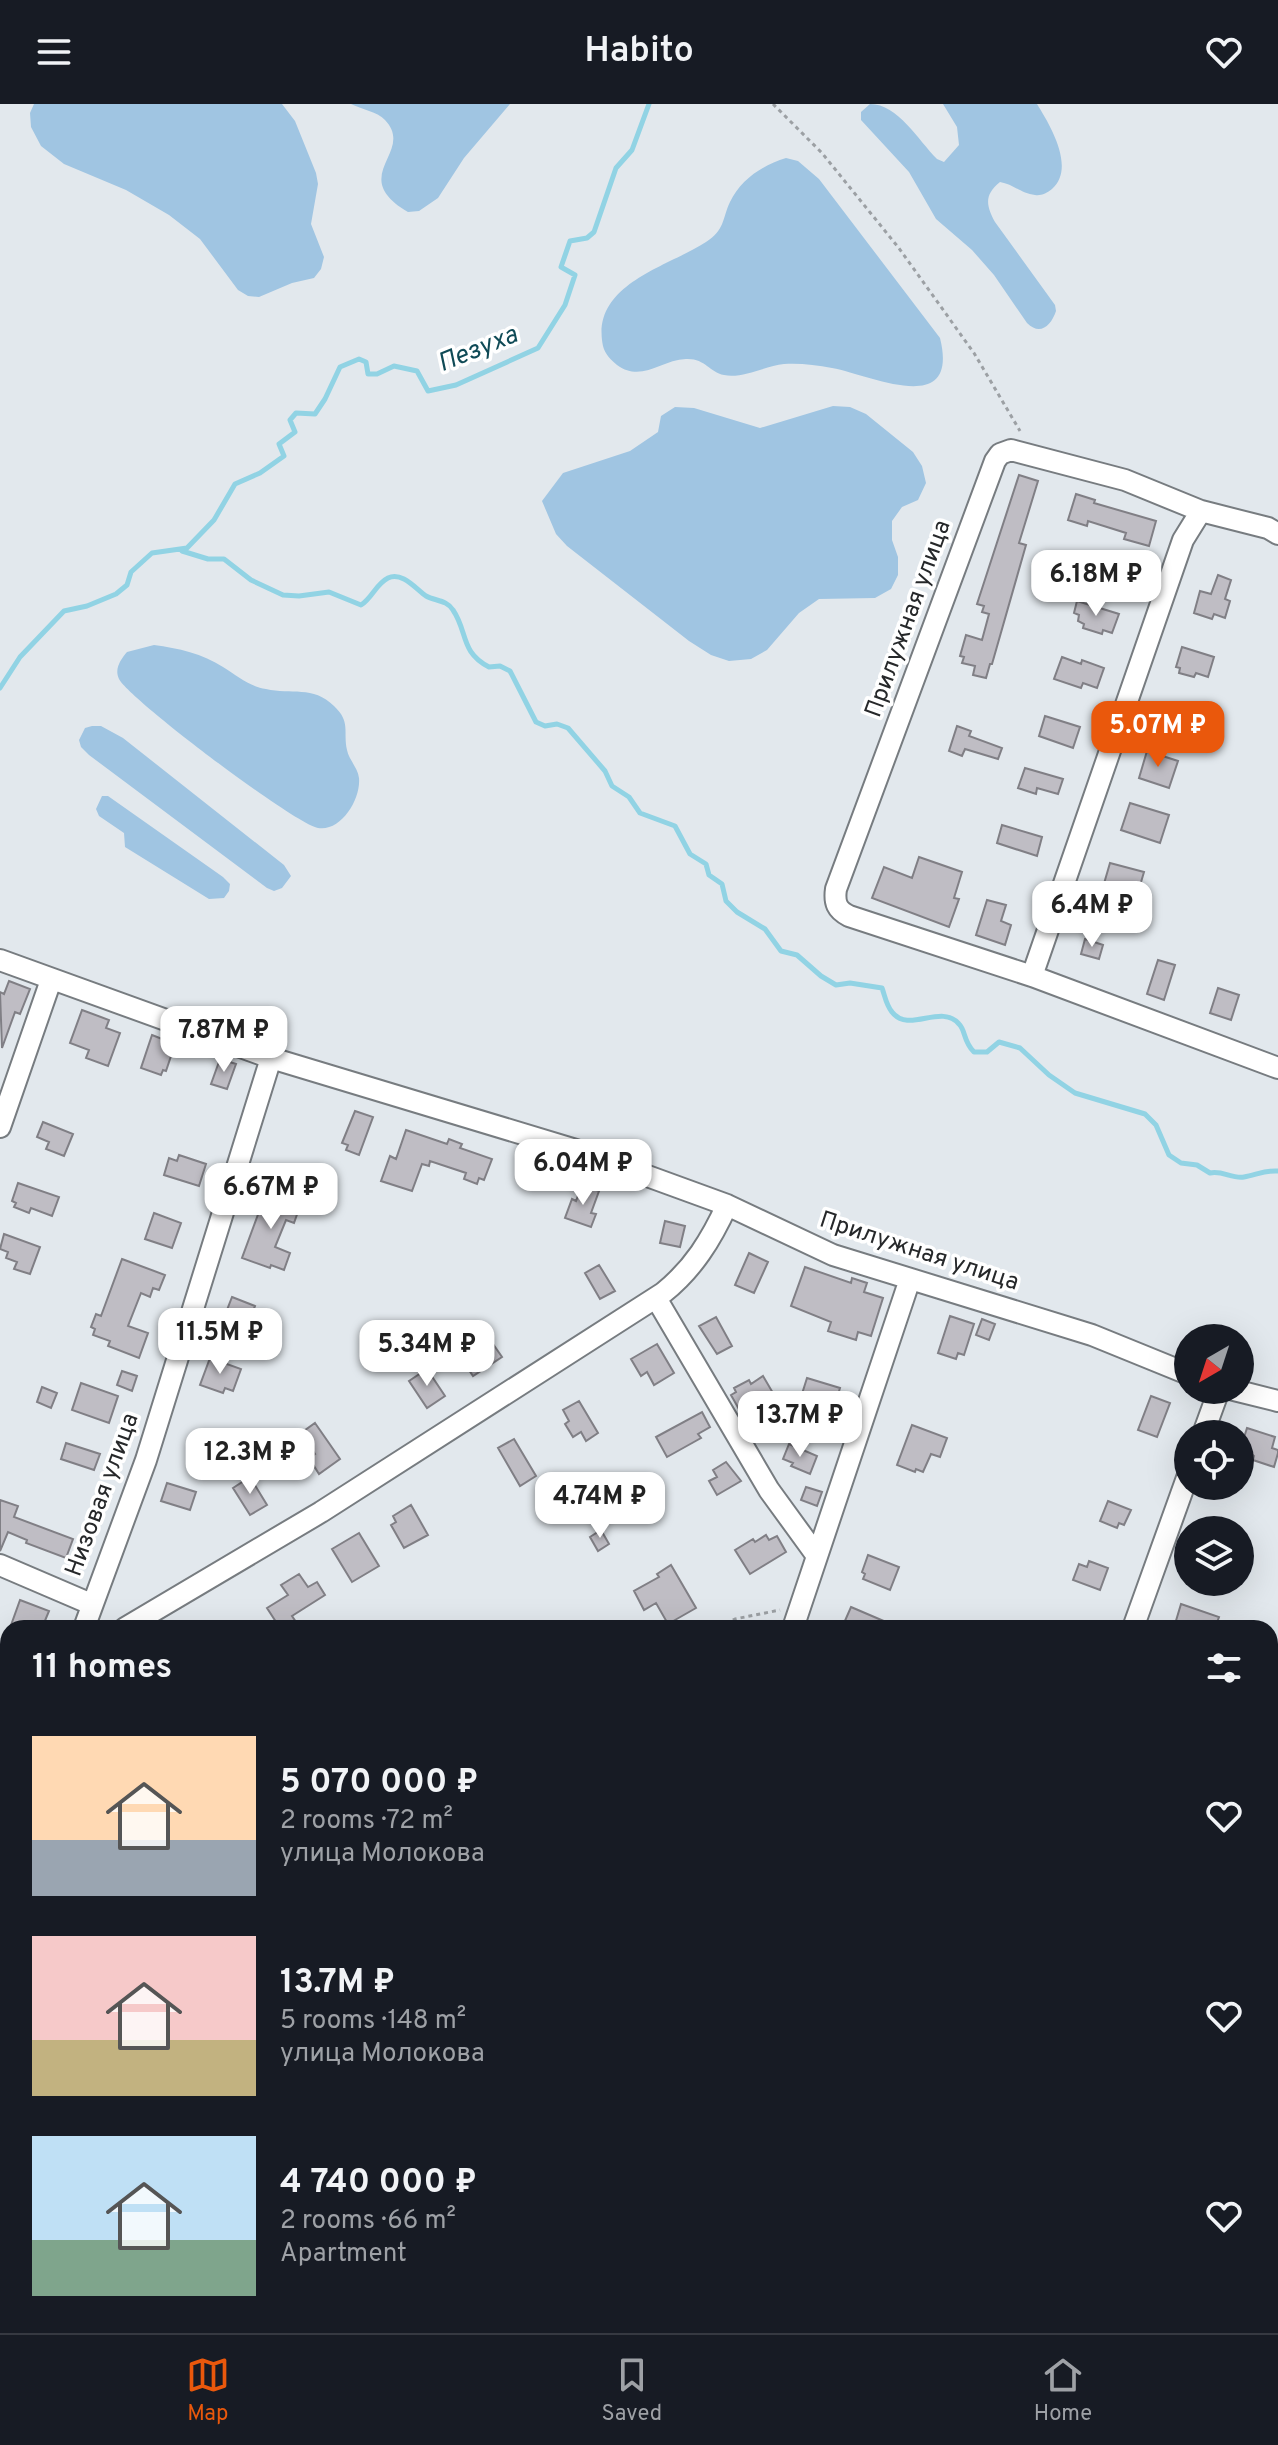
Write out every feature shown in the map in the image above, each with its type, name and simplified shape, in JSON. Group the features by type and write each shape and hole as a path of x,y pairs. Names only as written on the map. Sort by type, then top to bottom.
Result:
{"street":[{"name":"Прилужная улица","path":"1034,455 1011,450 1005,451 995,461 836,889 835,901 839,911 849,916 1032,976 1278,1068"},
{"path":"1034,455 1125,480 1201,511 1268,528 1278,534"},
{"path":"1032,976 1183,540 1201,511"},
{"name":"Прилужная улица","path":"0,960 271,1058 510,1128 727,1205 833,1255 1092,1335 1174,1368"},
{"path":"0,1127 51,980"},
{"name":"Низовая улица","path":"86,1620 146,1460 271,1058"},
{"path":"139,1620 321,1512 656,1298 683,1276 712,1239 727,1205"},
{"path":"796,1620 910,1279"},
{"path":"656,1298 769,1490 817,1556"},
{"path":"1254,1395 1278,1401"},
{"path":"1136,1620 1179,1500"},
{"path":"0,1565 91,1604"}],"path":[{"path":"773,104 822,153 898,247 974,353 1034,455"},
{"path":"733,1620 801,1607"}],"shaded area":[{"path":"34,104 282,104 295,121 316,173 318,184 311,224 324,257 321,269 314,278 292,283 259,297 248,296 238,290 200,239 169,215 126,190 64,164 41,146 31,127 30,113"},
{"path":"351,104 510,104 464,158 438,198 419,211 408,212 390,199 383,187 382,175 393,143 392,132 382,117"},
{"path":"870,104 898,116 937,159 944,162 959,145 957,127 943,104 1037,104 1058,146 1062,170 1059,180 1050,190 1037,195 1000,182 991,191 988,200 995,222 1055,305 1056,311 1048,325 1036,329 1027,323 994,275 972,250 936,219 909,172 861,120 861,112"},
{"path":"786,158 798,161 819,179 940,338 943,363 937,378 925,385 908,386 802,364 784,364 731,376 692,359 635,372 617,365 604,349 602,325 608,307 620,292 635,280 712,238 720,229 740,186 761,169"},
{"path":"833,406 850,407 866,414 913,452 922,466 926,483 918,500 902,507 892,521 898,575 891,589 875,598 819,599 799,613 767,650 751,659 729,661 711,655 689,641 567,546 556,534 542,501 563,473 630,451 658,432 661,416 675,407 694,408 760,428"},
{"path":"154,645 207,658 260,688 310,693 334,706 345,722 347,750 359,778 357,795 342,819 326,828 304,822 214,760 130,691 119,679 121,661 127,652"},
{"path":"101,726 123,738 284,865 291,876 282,888 274,891 267,888 89,755 79,740 85,728"},
{"path":"102,796 108,796 223,877 230,884 224,898 209,899 125,847 124,833 99,816 96,809"}],"building":[{"path":"1019,475 1038,481 1019,543 1026,545 986,678 973,675 975,666 962,663 964,657 960,656 966,635 982,640 989,614 982,612 984,606 977,604"},
{"path":"1076,494 1095,500 1094,503 1156,521 1149,546 1124,539 1126,533 1088,521 1087,526 1068,520"},
{"path":"1218,575 1231,580 1225,599 1230,601 1225,618 1214,614 1212,619 1194,613 1200,591 1211,594"},
{"path":"1077,601 1119,614 1112,633 1103,630 1102,634 1083,628 1084,624 1078,621 1079,615 1074,613"},
{"path":"1182,647 1214,657 1208,677 1179,673 1180,668 1176,667"},
{"path":"1062,657 1104,668 1097,688 1083,683 1081,688 1054,679"},
{"path":"1045,716 1080,727 1073,748 1039,736"},
{"path":"957,726 971,731 969,736 1002,748 998,759 965,749 962,756 949,751"},
{"path":"1147,751 1178,761 1169,788 1139,778"},
{"path":"1025,768 1063,779 1058,794 1037,788 1036,794 1018,788"},
{"path":"1130,803 1169,815 1160,843 1121,830"},
{"path":"1002,825 1042,837 1037,856 997,843"},
{"path":"919,857 962,872 954,898 959,899 949,927 872,898 884,867 912,878"},
{"path":"1110,863 1144,872 1139,889 1124,885 1122,892 1103,887"},
{"path":"987,900 1006,905 1001,921 1011,925 1005,945 976,935"},
{"path":"1085,939 1103,945 1099,959 1081,954"},
{"path":"1158,960 1175,965 1164,1000 1147,994"},
{"path":"9,981 30,989 20,1014 15,1012 2,1048 0,992 4,994"},
{"path":"1218,988 1239,995 1231,1020 1210,1013"},
{"path":"82,1010 109,1020 106,1028 120,1033 108,1066 86,1058 89,1050 70,1043"},
{"path":"152,1035 175,1044 166,1071 163,1070 161,1075 141,1068"},
{"path":"220,1059 236,1064 227,1089 211,1084"},
{"path":"355,1111 373,1117 359,1155 346,1150 348,1145 342,1143"},
{"path":"43,1122 73,1134 64,1156 46,1149 49,1142 37,1137"},
{"path":"406,1130 447,1144 449,1139 462,1144 460,1148 492,1159 484,1180 479,1178 477,1184 464,1179 466,1173 430,1161 429,1166 422,1164 412,1191 381,1181 390,1156 396,1159"},
{"path":"179,1155 206,1164 199,1186 164,1175 169,1158 177,1161"},
{"path":"18,1183 59,1197 52,1216 31,1208 29,1213 14,1207 16,1203 12,1201"},
{"path":"582,1185 599,1191 591,1213 596,1214 591,1227 565,1218 572,1199 576,1201"},
{"path":"267,1190 301,1203 294,1223 286,1220 275,1247 290,1253 284,1270 242,1258"},
{"path":"154,1213 181,1223 172,1248 145,1239"},
{"path":"665,1221 685,1226 680,1247 660,1243"},
{"path":"4,1234 40,1247 30,1274 14,1269 17,1262 6,1258 8,1252 0,1249"},
{"path":"749,1253 768,1262 754,1293 735,1285"},
{"path":"122,1259 165,1275 159,1290 153,1288 150,1297 141,1293 128,1326 148,1333 139,1358 108,1346 110,1341 93,1335 95,1329 91,1327 96,1314 101,1316"},
{"path":"599,1265 615,1291 600,1299 585,1273"},
{"path":"805,1267 851,1283 852,1278 867,1283 864,1292 883,1298 871,1336 858,1332 856,1340 828,1331 831,1322 791,1306"},
{"path":"232,1297 255,1306 253,1311 267,1316 261,1333 222,1323"},
{"path":"950,1316 974,1324 964,1355 958,1353 956,1359 938,1353"},
{"path":"716,1317 732,1346 717,1354 699,1326"},
{"path":"982,1319 995,1324 989,1340 976,1335"},
{"path":"484,1331 502,1357 473,1376 461,1358 466,1356 460,1347"},
{"path":"657,1344 674,1373 654,1385 647,1372 641,1376 631,1359"},
{"path":"210,1358 241,1369 233,1391 225,1388 223,1393 200,1385"},
{"path":"427,1369 445,1396 427,1408 409,1381"},
{"path":"122,1371 137,1376 132,1391 117,1385"},
{"path":"763,1376 773,1393 740,1411 731,1395 736,1392 734,1388 749,1380 751,1384"},
{"path":"807,1378 840,1388 834,1408 801,1397"},
{"path":"81,1383 118,1396 109,1423 72,1410"},
{"path":"42,1387 57,1393 51,1408 37,1402"},
{"path":"1151,1396 1170,1403 1157,1437 1138,1430"},
{"path":"579,1401 598,1433 586,1441 581,1432 573,1437 565,1424 569,1421 563,1410"},
{"path":"702,1412 710,1427 698,1434 701,1438 667,1457 656,1437"},
{"path":"315,1423 340,1459 319,1474 309,1458 315,1454 301,1433"},
{"path":"912,1425 947,1438 940,1457 931,1454 923,1472 897,1465"},
{"path":"1254,1430 1275,1437 1272,1448 1278,1453 1274,1467 1254,1460"},
{"path":"514,1439 536,1476 520,1486 498,1448"},
{"path":"66,1443 100,1454 94,1470 61,1459"},
{"path":"789,1444 817,1456 810,1474 783,1459"},
{"path":"726,1462 741,1481 717,1495 709,1481 717,1477 713,1470"},
{"path":"250,1477 267,1505 250,1515 233,1488"},
{"path":"167,1483 196,1492 190,1510 161,1501"},
{"path":"806,1487 822,1492 817,1506 801,1500"},
{"path":"0,1500 18,1506 14,1517 73,1539 66,1558 26,1543 27,1540 8,1532 0,1551"},
{"path":"1108,1501 1131,1510 1124,1525 1119,1523 1117,1528 1100,1521"},
{"path":"411,1505 428,1535 404,1548 391,1525 396,1522 393,1516"},
{"path":"601,1530 609,1544 598,1551 590,1537"},
{"path":"359,1533 379,1566 352,1582 332,1549"},
{"path":"766,1535 769,1540 777,1536 786,1552 750,1574 735,1550"},
{"path":"868,1555 899,1567 890,1590 863,1579 865,1574 862,1572"},
{"path":"1089,1561 1108,1568 1100,1590 1073,1580 1079,1564 1087,1567"},
{"path":"671,1565 696,1608 675,1620 666,1620 656,1603 644,1610 634,1591 659,1577 657,1574"},
{"path":"299,1574 308,1587 317,1582 325,1595 292,1616 295,1620 275,1620 267,1608 288,1595 281,1585"},
{"path":"20,1600 49,1611 45,1620 13,1620"},
{"path":"1181,1604 1219,1617 1218,1620 1176,1620"},
{"path":"851,1607 881,1620 845,1620"}],"waterway":[{"name":"Пезуха","path":"0,688 20,657 64,611 116,594 127,585 131,572 152,553 187,548 214,520 235,484 260,473 284,456 279,444 295,432 290,420 296,413 315,414 340,367 359,359 366,362 368,374 377,374 394,366 417,371 428,391 456,385 538,348 565,305 575,275 561,267 570,241 587,238 594,232 616,168 632,150 649,104"},
{"path":"182,551 208,559 224,559 251,580 283,595 329,592 361,605 388,578 404,579 426,596 450,607 458,618 473,655 489,667 500,666 510,671 536,722 568,728 605,771 612,786 629,797 640,813 675,826 690,854 706,864 709,875 722,884 726,901 737,912 765,929 781,951 797,955 836,985 850,983 882,988 888,1006 899,1018 952,1018 961,1027 974,1052 987,1052 999,1042 1020,1048 1049,1075 1075,1093 1145,1114 1156,1125 1169,1155 1181,1163 1197,1165 1210,1173 1240,1177 1278,1171"}]}
